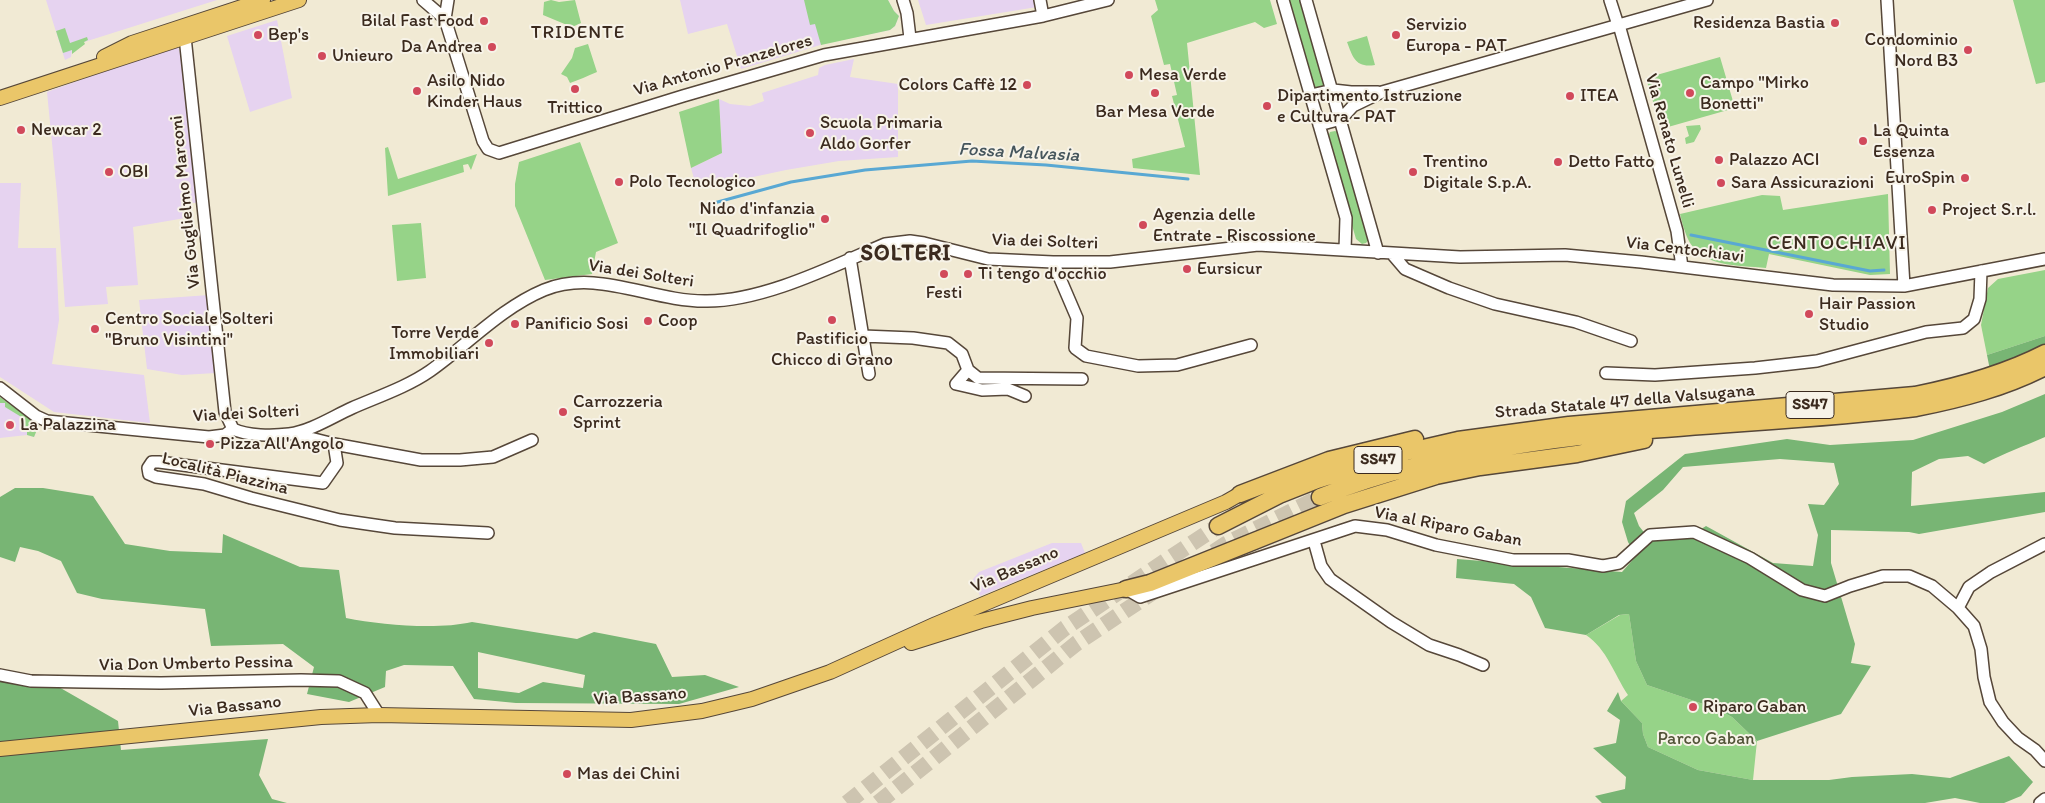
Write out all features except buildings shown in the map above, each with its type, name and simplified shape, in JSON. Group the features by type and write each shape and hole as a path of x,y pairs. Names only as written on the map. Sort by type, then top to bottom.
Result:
{"highway":[{"name":"Strada Statale 47 della Valsugana","path":"1218,526 1279,495 1317,480 1406,452 1458,440 1569,425 1915,395 1949,389 1985,378 2045,353"},
{"name":"Strada Statale 47 della Valsugana","path":"1320,496 1390,472 1476,452 1610,433 1916,408 1985,392 2023,378 2045,367"},
{"path":"1240,494 1329,460 1414,439 1456,431 1532,421 1569,425"},
{"path":"1126,589 1158,580 1344,505 1436,476 1480,467 1577,454 1672,435 1705,426"}],"main road":[{"path":"0,98 169,43 186,44 201,26 263,0"},
{"path":"66,77 132,43 299,0"},
{"name":"Via Bassano","path":"0,749 321,717 379,714 580,719 655,718 702,712 752,699 830,672 936,624 1226,502 1240,494"},
{"path":"830,672 981,621 1032,608 1126,589"}],"street":[{"path":"423,0 445,19"},
{"name":"Via Antonio Pranzelores","path":"448,0 445,19 483,140 488,149 499,153 824,55 910,38 1043,16 1108,0"},
{"path":"904,0 910,38"},
{"path":"1040,0 1043,16"},
{"path":"1283,0 1346,218 1345,250"},
{"path":"1306,0 1378,253"},
{"name":"Via Renato Lunelli","path":"1610,0 1677,231 1682,267"},
{"path":"1319,125 1341,119 1353,106 1382,92 1707,0"},
{"path":"1888,0 1904,286"},
{"name":"Via Guglielmo Marconi","path":"186,44 225,412 233,429"},
{"path":"1311,95 1332,90 1382,92"},
{"name":"Via dei Solteri","path":"0,388 36,416 47,421 209,437 225,435 233,429 243,433 290,434 308,429 373,400 428,372 498,318 528,298 554,286 582,281 607,283 670,298 706,302 726,300 771,289 885,244 903,241 924,243 988,259 1054,262 1110,262 1258,245 1378,253"},
{"name":"Via Centochiavi","path":"1378,253 1460,257 1565,255 1682,267 1833,286 1904,286 2045,258"},
{"path":"1393,255 1405,269 1450,288 1495,304 1576,322 1631,341"},
{"path":"850,258 869,374"},
{"path":"1054,262 1076,318 1075,348 1086,356 1138,366 1177,365 1251,345"},
{"path":"1606,373 1655,375 1755,368 1817,361 1926,332 1963,328 1974,319 1980,299 1981,271"},
{"path":"864,336 913,338 948,343 962,354 968,370 978,378 1082,378"},
{"path":"968,370 956,384 982,390 1008,389 1024,396"},
{"path":"290,434 421,460 460,460 493,457 532,440"},
{"name":"Località Piazzina","path":"334,444 337,464 323,483 159,462 152,462 148,468 149,474 156,477 204,484 251,498 340,520 396,528 488,533"},
{"name":"Via al Riparo Gaban","path":"1126,589 1140,597 1355,526 1387,530 1436,545 1513,560 1568,560 1603,566 1619,562 1650,535 1694,532 1750,558 1802,590 1825,596 1883,576 1909,576 1932,586 1958,608 1974,626 1981,649 1984,677 1990,702 2003,722 2018,738 2035,750 2045,761"},
{"path":"1314,541 1321,566 1330,579 1391,622 1429,645 1483,665"},
{"path":"1958,608 1969,587 1991,572 2045,544"},
{"name":"Via Don Umberto Pessina","path":"0,675 31,681 104,683 339,680 365,693 379,714"},
{"path":"2040,803 2045,799"}],"shaded area":[{"path":"46,0 217,0 81,43 72,50 71,57 65,60"},
{"path":"680,0 888,0 899,16 895,26 890,30 827,43 741,69 727,24 688,34"},
{"path":"918,0 1036,0 1037,7 926,25"},
{"path":"277,20 292,98 250,112 227,36"},
{"path":"174,46 179,49 181,58 199,202 184,205 185,218 133,227 138,285 106,287 108,304 65,307 47,92"},
{"name":"Scuola Primaria Aldo Gorfer","path":"854,59 850,77 898,84 898,157 839,161 697,189 691,168 722,153 719,99 730,104 750,106 764,101 762,93 818,75 819,68 825,65"},
{"path":"0,183 21,183 18,248 56,248 59,320 52,364 144,375 150,423 54,412 0,377"},
{"path":"209,295 216,373 182,375 147,369 139,300"},
{"path":"0,397 39,425 34,437 27,435 0,438"},
{"path":"1052,543 1081,543 1085,553 980,596 973,579 979,572"}],"green space":[{"path":"551,0 559,2 575,0 581,23 570,28 543,15 544,2"},
{"path":"804,0 888,0 899,16 895,26 890,30 821,45 815,24 810,25"},
{"path":"1155,0 1270,0 1277,24 1264,28 1255,22 1187,43 1200,175 1133,168 1132,159 1185,147 1172,96 1177,95 1170,64 1164,65 1151,16 1158,10"},
{"path":"1287,0 1300,0 1324,87 1313,88"},
{"path":"2013,0 2045,0 2045,82 2036,84"},
{"path":"65,28 70,43 87,37 88,40 72,54 72,50 63,53 56,31"},
{"path":"1367,36 1375,65 1363,65 1356,61 1347,42"},
{"path":"588,44 597,72 570,83 567,77 561,74 572,58 575,48"},
{"name":"Campo \"Mirko Bonetti\"","path":"1720,57 1735,108 1661,129 1646,78"},
{"path":"719,99 722,153 691,168 679,112"},
{"path":"1700,125 1701,129 1694,142 1686,144 1685,138 1689,136 1686,126"},
{"path":"1330,132 1338,132 1369,239 1366,243 1362,244 1356,239 1327,139"},
{"path":"580,142 618,243 596,252 592,274 545,280 515,206 515,184 519,162"},
{"path":"388,147 398,179 477,154 471,170 468,164 463,165 464,172 388,196 385,148"},
{"path":"1888,194 1890,274 1870,275 1769,254 1766,268 1732,265 1710,260 1693,247 1686,234 1680,214 1762,195 1780,196 1783,210"},
{"path":"421,223 426,278 397,281 392,225"},
{"path":"2045,270 2045,336 1987,355 1981,325 1988,288 1998,279"},
{"path":"2045,336 2045,346 1990,370 1987,355"},
{"path":"2045,394 2045,437 1984,464 1968,456 1939,459 1912,472 1911,506 2045,492 2045,512 1919,534 1909,532 1831,530 1831,563 1855,644 1851,663 1871,666 1841,714 1757,741 1732,717 1715,708 1647,685 1636,661 1629,614 1619,615 1586,635 1545,628 1531,597 1514,584 1456,578 1457,559 1622,572 1636,556 1628,542 1622,522 1626,501 1685,454 1787,439 1830,445 1913,440 2002,412","holes":["1780,459 1834,463 1839,484 1824,505 1808,504 1818,535 1813,566 1773,563 1706,526 1687,538 1650,540 1639,526 1634,513 1663,490 1683,467"]},
{"path":"0,397 39,425 34,437 22,431 23,418 5,407 5,403 0,403"},
{"path":"15,488 43,488 93,496 125,544 170,551 222,553 223,534 300,567 339,570 346,618 409,626 443,626 472,622 577,639 594,632 656,644 672,677 705,675 739,687 679,704 516,703 474,699 453,666 404,665 386,671 385,687 349,702 307,694 314,667 283,644 211,646 205,609 102,599 77,593 61,561 38,551 20,547 15,562 0,557 0,497","holes":["478,652 585,675 583,688 543,682 519,693 478,688"]},
{"name":"Parco Gaban","path":"1629,614 1636,661 1647,685 1715,708 1732,717 1757,741 1753,780 1698,770 1648,747 1643,734 1642,723 1621,701 1628,695 1605,655 1586,635 1620,615"},
{"path":"0,678 57,686 118,721 121,750 268,739 259,775 272,799 287,803 0,803"},
{"path":"1618,692 1621,701 1642,723 1643,734 1648,747 1698,770 1753,780 1829,780 1912,774 1950,778 2009,756 2033,782 2021,796 2004,803 1980,803 1955,798 1925,803 1602,803 1595,796 1625,789 1626,777 1593,748 1616,743 1620,720 1607,711"}],"waterway":[{"name":"Fossa Malvasia","path":"703,206 791,182 865,170 972,161 1046,165 1188,179"},
{"name":"Fossa Malvasia","path":"1691,235 1870,271 1884,270"}],"tunnel":[{"path":"1214,552 1226,544 1320,497"},
{"path":"847,803 1065,628 1218,526"},
{"path":"878,803 1077,643 1156,590"}],"place":[{"name":"Bilal Fast Food","path":"484,21"},
{"name":"Residenza Bastia","path":"1835,23"},
{"name":"Bep's","path":"258,35"},
{"name":"Servizio Europa - PAT","path":"1396,35"},
{"name":"Da Andrea","path":"492,47"},
{"name":"Condominio Nord B3","path":"1968,50"},
{"name":"Unieuro","path":"322,56"},
{"name":"Mesa Verde","path":"1129,75"},
{"name":"Colors Caffè 12","path":"1027,85"},
{"name":"Trittico","path":"575,89"},
{"name":"Asilo Nido Kinder Haus","path":"417,91"},
{"name":"Bar Mesa Verde","path":"1155,93"},
{"name":"Campo \"Mirko Bonetti\"","path":"1690,93"},
{"name":"ITEA","path":"1570,96"},
{"name":"Dipartimento Istruzione e Cultura - PAT","path":"1267,106"},
{"name":"Newcar 2","path":"21,130"},
{"name":"Scuola Primaria Aldo Gorfer","path":"810,133"},
{"name":"La Quinta Essenza","path":"1863,141"},
{"name":"Palazzo ACI","path":"1719,160"},
{"name":"Detto Fatto","path":"1558,162"},
{"name":"OBI","path":"109,172"},
{"name":"Trentino Digitale S.p.A.","path":"1413,172"},
{"name":"EuroSpin","path":"1965,178"},
{"name":"Polo Tecnologico","path":"619,182"},
{"name":"Sara Assicurazioni","path":"1721,183"},
{"name":"Project S.r.l.","path":"1932,210"},
{"name":"Nido d'infanzia \"Il Quadrifoglio\"","path":"825,219"},
{"name":"Agenzia delle Entrate - Riscossione","path":"1143,225"},
{"name":"Eursicur","path":"1187,269"},
{"name":"Festi","path":"944,274"},
{"name":"Ti tengo d'occhio","path":"968,274"},
{"name":"Hair Passion Studio","path":"1809,314"},
{"name":"Pastificio Chicco di Grano","path":"832,320"},
{"name":"Coop","path":"648,321"},
{"name":"Panificio Sosi","path":"515,324"},
{"name":"Centro Sociale Solteri \"Bruno Visintini\"","path":"95,329"},
{"name":"Torre Verde Immobiliari","path":"489,343"},
{"name":"Carrozzeria Sprint","path":"563,412"},
{"name":"La Palazzina","path":"10,425"},
{"name":"Pizza All'Angolo","path":"210,444"},
{"name":"Riparo Gaban","path":"1693,707"},
{"name":"Mas dei Chini","path":"567,774"}],"district":[{"name":"TRIDENTE","path":"578,33"},
{"name":"CENTOCHIAVI","path":"1837,244"},
{"name":"SOLTERI","path":"906,254"}]}
